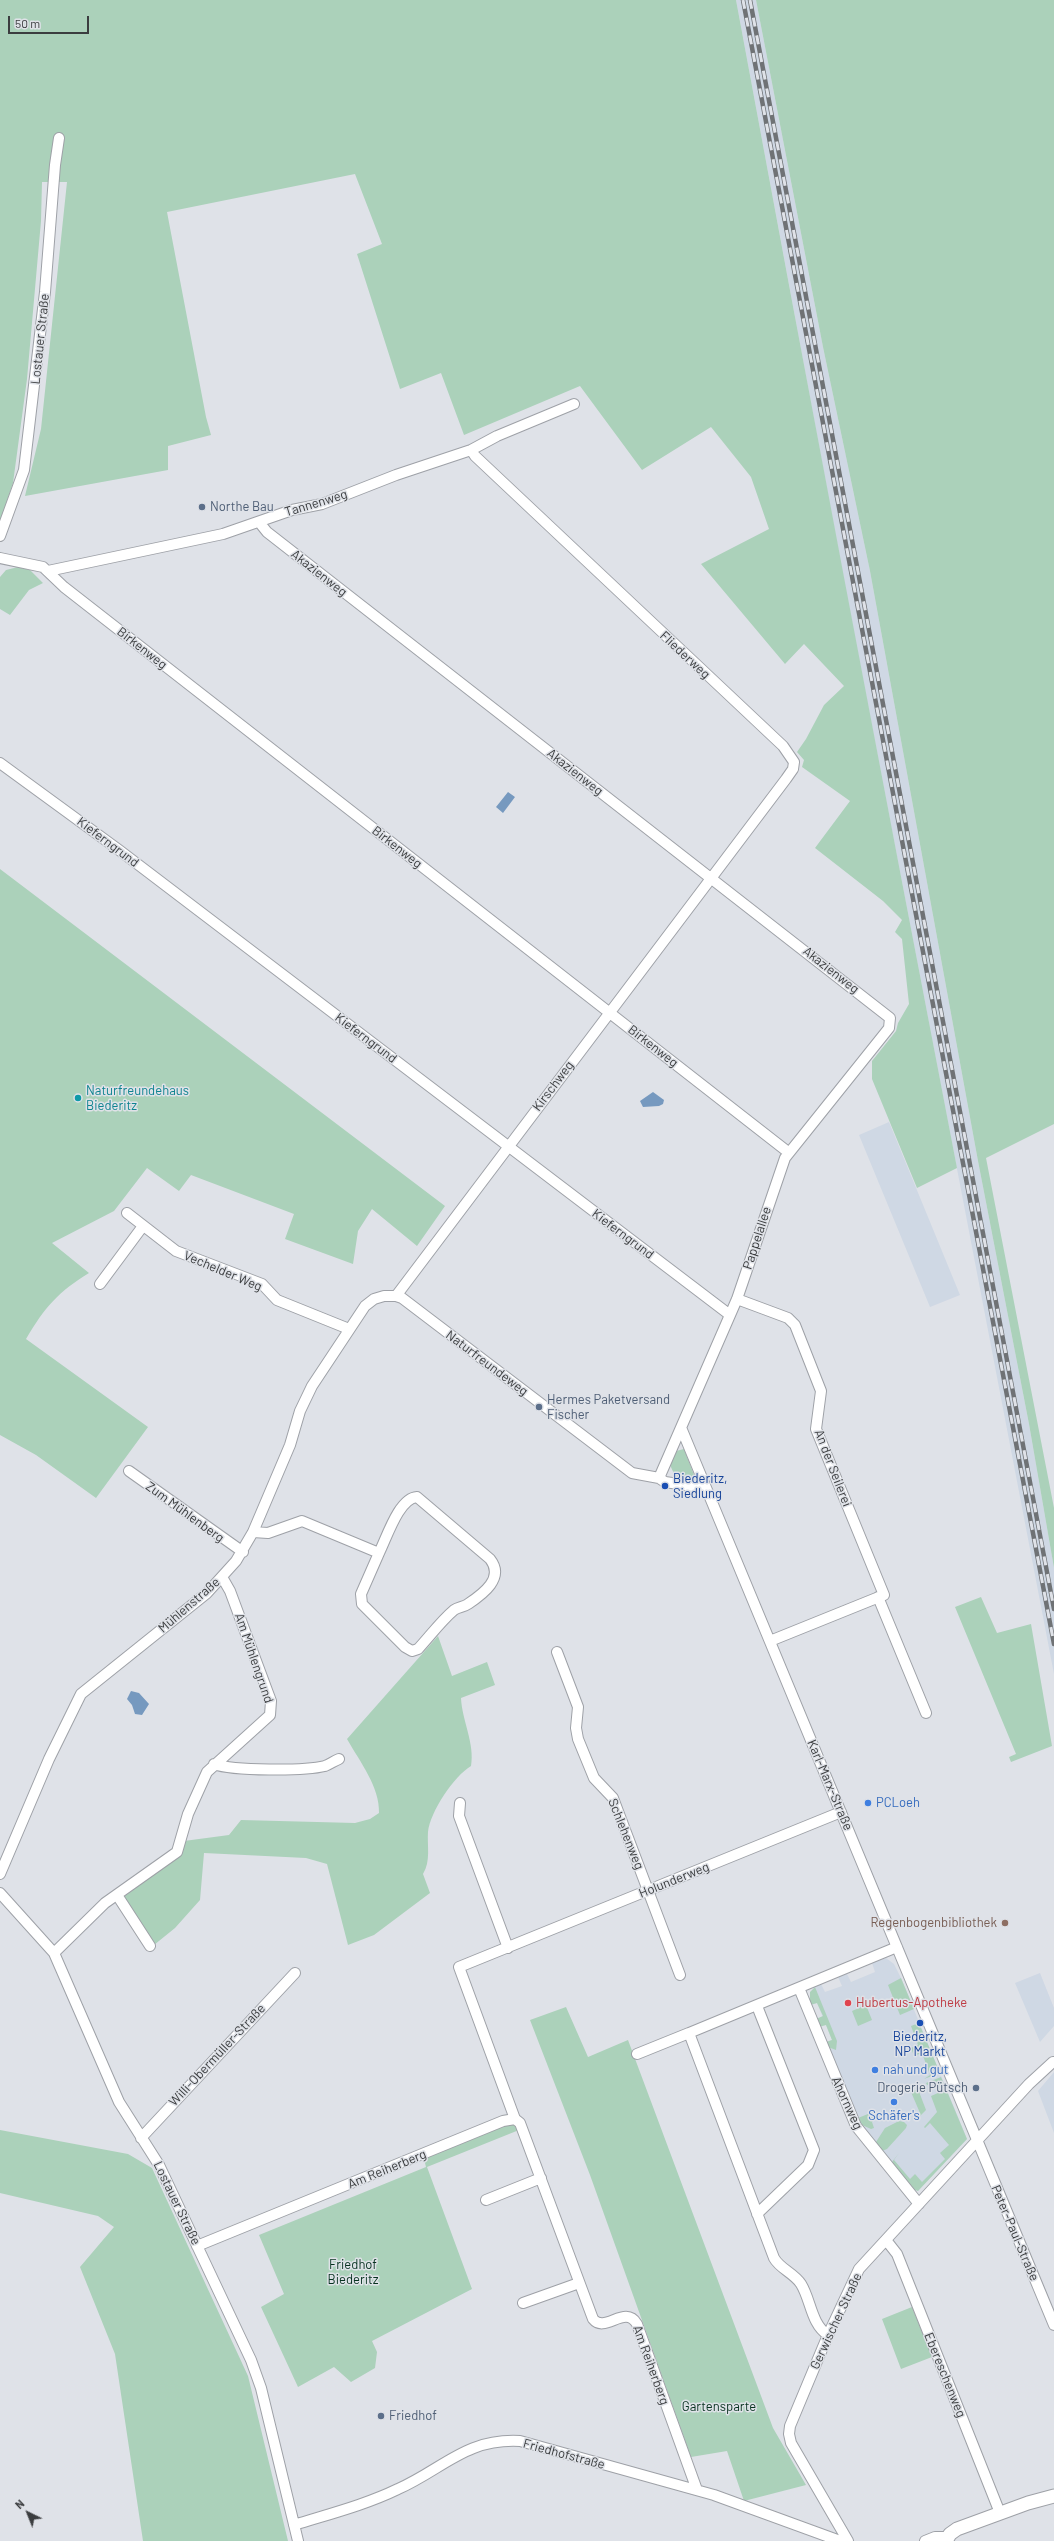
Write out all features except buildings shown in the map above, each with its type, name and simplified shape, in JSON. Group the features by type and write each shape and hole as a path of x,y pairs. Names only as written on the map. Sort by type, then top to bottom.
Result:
{"street":[{"name":"Lostauer Straße","path":"0,536 24,470 45,292 55,165 59,138"},
{"name":"Tannenweg","path":"48,571 223,534 292,510 322,504 396,475 471,450 497,436 574,404"},
{"name":"Fliederweg","path":"471,450 475,456 529,509 791,754 794,762 790,774 711,876"},
{"name":"Akazienweg","path":"259,522 267,532 291,551 711,876 884,1012 891,1020"},
{"name":"Birkenweg","path":"0,558 37,566 48,571 64,587 788,1152"},
{"name":"Kieferngrund","path":"0,763 106,840 730,1315"},
{"name":"Kirschweg","path":"396,1296 507,1146 711,876"},
{"name":"Pappelallee","path":"659,1478 673,1444 682,1430 683,1420 737,1299 778,1176 788,1152 889,1028 891,1020"},
{"name":"Vechelder Weg","path":"127,1213 176,1251 262,1284 277,1300 349,1329"},
{"path":"100,1284 143,1226"},
{"name":"Mühlenstraße","path":"0,1874 49,1759 81,1694 207,1593 242,1552 253,1532 290,1445 300,1411 312,1386 358,1314 374,1299 396,1296"},
{"name":"Naturfreundeweg","path":"396,1296 625,1468 640,1476 659,1478 665,1482 706,1488"},
{"name":"An der Seilerei","path":"737,1299 788,1318 795,1325 821,1391 816,1429 884,1595 878,1597 926,1713"},
{"name":"Karl-Marx-Straße","path":"682,1430 977,2141"},
{"name":"Zum Mühlenberg","path":"129,1471 242,1552"},
{"path":"411,1497 417,1497 490,1559 495,1565 495,1578 492,1584 468,1604 455,1610 418,1649 412,1651 405,1647 362,1604 361,1594 380,1553 402,1506 411,1497"},
{"path":"253,1532 268,1534 302,1521 380,1553"},
{"name":"Am Mühlengrund","path":"54,1952 98,1909 177,1852 194,1797 207,1772 214,1764 265,1721 270,1715 272,1706 230,1591 222,1577"},
{"path":"770,1641 878,1597"},
{"name":"Schlehenweg","path":"557,1652 578,1707 576,1728 578,1739 594,1778 613,1798 680,1975"},
{"path":"214,1764 232,1768 307,1768 325,1766 339,1759"},
{"path":"460,1803 459,1816 508,1948"},
{"name":"Holunderweg","path":"515,2119 459,1967 840,1812"},
{"name":"Lostauer Straße","path":"0,1893 54,1952 119,2102 159,2166 257,2374 298,2541"},
{"path":"117,1895 150,1946"},
{"path":"637,2054 689,2034 897,1947"},
{"name":"Willi-Obermüller-Straße","path":"141,2138 295,1973"},
{"name":"Ahornweg","path":"799,1988 856,2126 919,2204"},
{"path":"757,2006 814,2150 808,2165 757,2214"},
{"path":"689,2034 777,2263 800,2283 817,2324 828,2335"},
{"name":"Gerwischer Straße","path":"848,2541 791,2443 789,2434 790,2426 828,2335 856,2274 977,2141 1053,2062"},
{"name":"Am Reiherberg","path":"197,2246 503,2121 515,2119 520,2123 579,2283 596,2322 603,2324 626,2316 636,2322 697,2490"},
{"name":"Peter-Paul-Straße","path":"977,2141 1054,2325"},
{"path":"486,2200 541,2178"},
{"name":"Ebereschenweg","path":"886,2240 897,2254 1000,2513"},
{"path":"523,2303 579,2283"},
{"name":"Friedhofstraße","path":"294,2525 375,2499 412,2483 468,2448 501,2440 520,2441 697,2490 815,2530 840,2541"},
{"path":"926,2541 935,2537 947,2539 957,2529 1000,2513 1054,2496"}],"shaded area":[{"path":"736,0 756,0 823,347 870,571 978,1161 1029,1424 1054,1568 1054,1674 843,575"},
{"path":"889,1122 960,1295 930,1307 859,1135"},
{"path":"886,1958 894,1964 901,1978 967,2139 918,2191 913,2189 861,2124 826,2044 826,2042 832,2040 817,2003 811,2005 813,1989 817,1986 821,1984 825,1992 842,1986 838,1977 847,1974 851,1982 875,1972 872,1963"},
{"path":"1040,1973 1054,2008 1054,2026 1040,2042 1015,1983"},
{"path":"1054,2072 1054,2133 1038,2091"}],"green space":[{"path":"0,0 736,0 845,584 957,1168 917,1188 872,1079 872,1061 896,1031 898,1023 909,1004 902,939 895,932 902,920 883,901 815,848 850,801 802,767 804,760 797,752 806,739 824,705 844,686 804,644 785,664 701,564 769,529 751,477 711,427 642,470 580,386 464,435 441,373 400,389 357,254 382,244 355,174 167,212 206,417 211,435 168,446 168,470 25,496 41,429 67,182 42,182 41,221 27,379 13,483 0,521"},
{"path":"756,0 1054,0 1054,1124 986,1158 1054,1508 1054,1568 1029,1424 978,1161 870,571 823,347"},
{"path":"18,567 30,570 43,583 29,590 10,615 0,609 0,577 6,570"},
{"path":"0,869 445,1206 417,1246 372,1209 358,1231 353,1264 285,1239 294,1214 191,1175 179,1191 147,1168 114,1211 52,1243 89,1273 60,1294 53,1301 26,1339 148,1427 96,1498 36,1455 0,1435"},
{"path":"684,1449 696,1480 676,1478 670,1465 676,1451"},
{"path":"981,1597 997,1633 1031,1624 1052,1746 1011,1762 1009,1757 1016,1754 955,1607"},
{"path":"438,1636 452,1676 487,1662 495,1685 461,1698 470,1740 472,1757 471,1766 464,1771 450,1786 438,1805 430,1824 428,1832 428,1859 423,1874 430,1893 374,1935 348,1945 327,1864 306,1858 204,1853 200,1900 175,1928 154,1945 125,1901 125,1896 181,1854 184,1841 229,1835 241,1820 355,1823 370,1819 379,1813 373,1784 347,1739"},
{"path":"901,1978 914,2009 900,2015 888,1985"},
{"path":"815,1987 837,2041 836,2050 828,2047 826,2042 832,2040 826,2025 819,2027 816,2019 823,2016 817,2003 810,2005 810,1992"},
{"path":"866,2005 872,2020 858,2026 852,2011"},
{"name":"Gartensparte","path":"566,2007 588,2057 628,2040 773,2428 806,2485 744,2501 727,2451 691,2457 590,2175 530,2020"},
{"path":"919,2023 940,2073 924,2079 930,2075 922,2053 914,2056 911,2048 918,2045 911,2026"},
{"path":"941,2077 967,2139 918,2191 913,2189 892,2162 899,2153 894,2160 910,2179 915,2174 922,2182 945,2159 940,2153 949,2145 930,2123 925,2128 924,2127 937,2112 931,2096 938,2093 934,2083 927,2085 926,2083"},
{"path":"918,2089 926,2110 915,2121 920,2113 911,2092"},
{"path":"873,2112 876,2118 872,2122 874,2128 871,2129 862,2125 858,2118"},
{"path":"899,2121 904,2122 907,2125 906,2128 887,2149 882,2151 876,2142 885,2128"},
{"name":"Friedhof Biederitz","path":"514,2124 519,2130 427,2167 472,2289 372,2341 377,2352 375,2368 351,2382 334,2367 298,2387 261,2307 284,2294 259,2235 426,2167 424,2159 506,2125"},
{"path":"0,2130 128,2154 152,2168 248,2376 288,2541 143,2541 115,2354 80,2267 114,2227 98,2216 0,2193"},
{"path":"912,2307 932,2357 901,2369 882,2319"}],"water":[{"path":"508,792 515,797 503,813 496,807"},
{"path":"653,1092 664,1100 663,1104 659,1106 643,1107 640,1101"},
{"path":"131,1691 139,1693 149,1704 142,1715 135,1714 132,1705 127,1699"}],"railway":[{"path":"743,0 1054,1644"},
{"path":"750,0 1054,1609"}],"place":[{"name":"Northe Bau","path":"202,507"},
{"name":"Naturfreundehaus Biederitz","path":"78,1098"},
{"name":"Hermes Paketversand Fischer","path":"539,1407"},
{"name":"Biederitz, Siedlung","path":"665,1486"},
{"name":"PCLoeh","path":"868,1803"},
{"name":"Regenbogenbibliothek","path":"1005,1923"},
{"name":"Hubertus-Apotheke","path":"848,2003"},
{"name":"Biederitz, NP Markt","path":"920,2023"},
{"name":"nah und gut","path":"875,2070"},
{"name":"Drogerie Pütsch","path":"976,2088"},
{"name":"Schäfer's","path":"894,2102"},
{"name":"Friedhof","path":"381,2416"}]}
